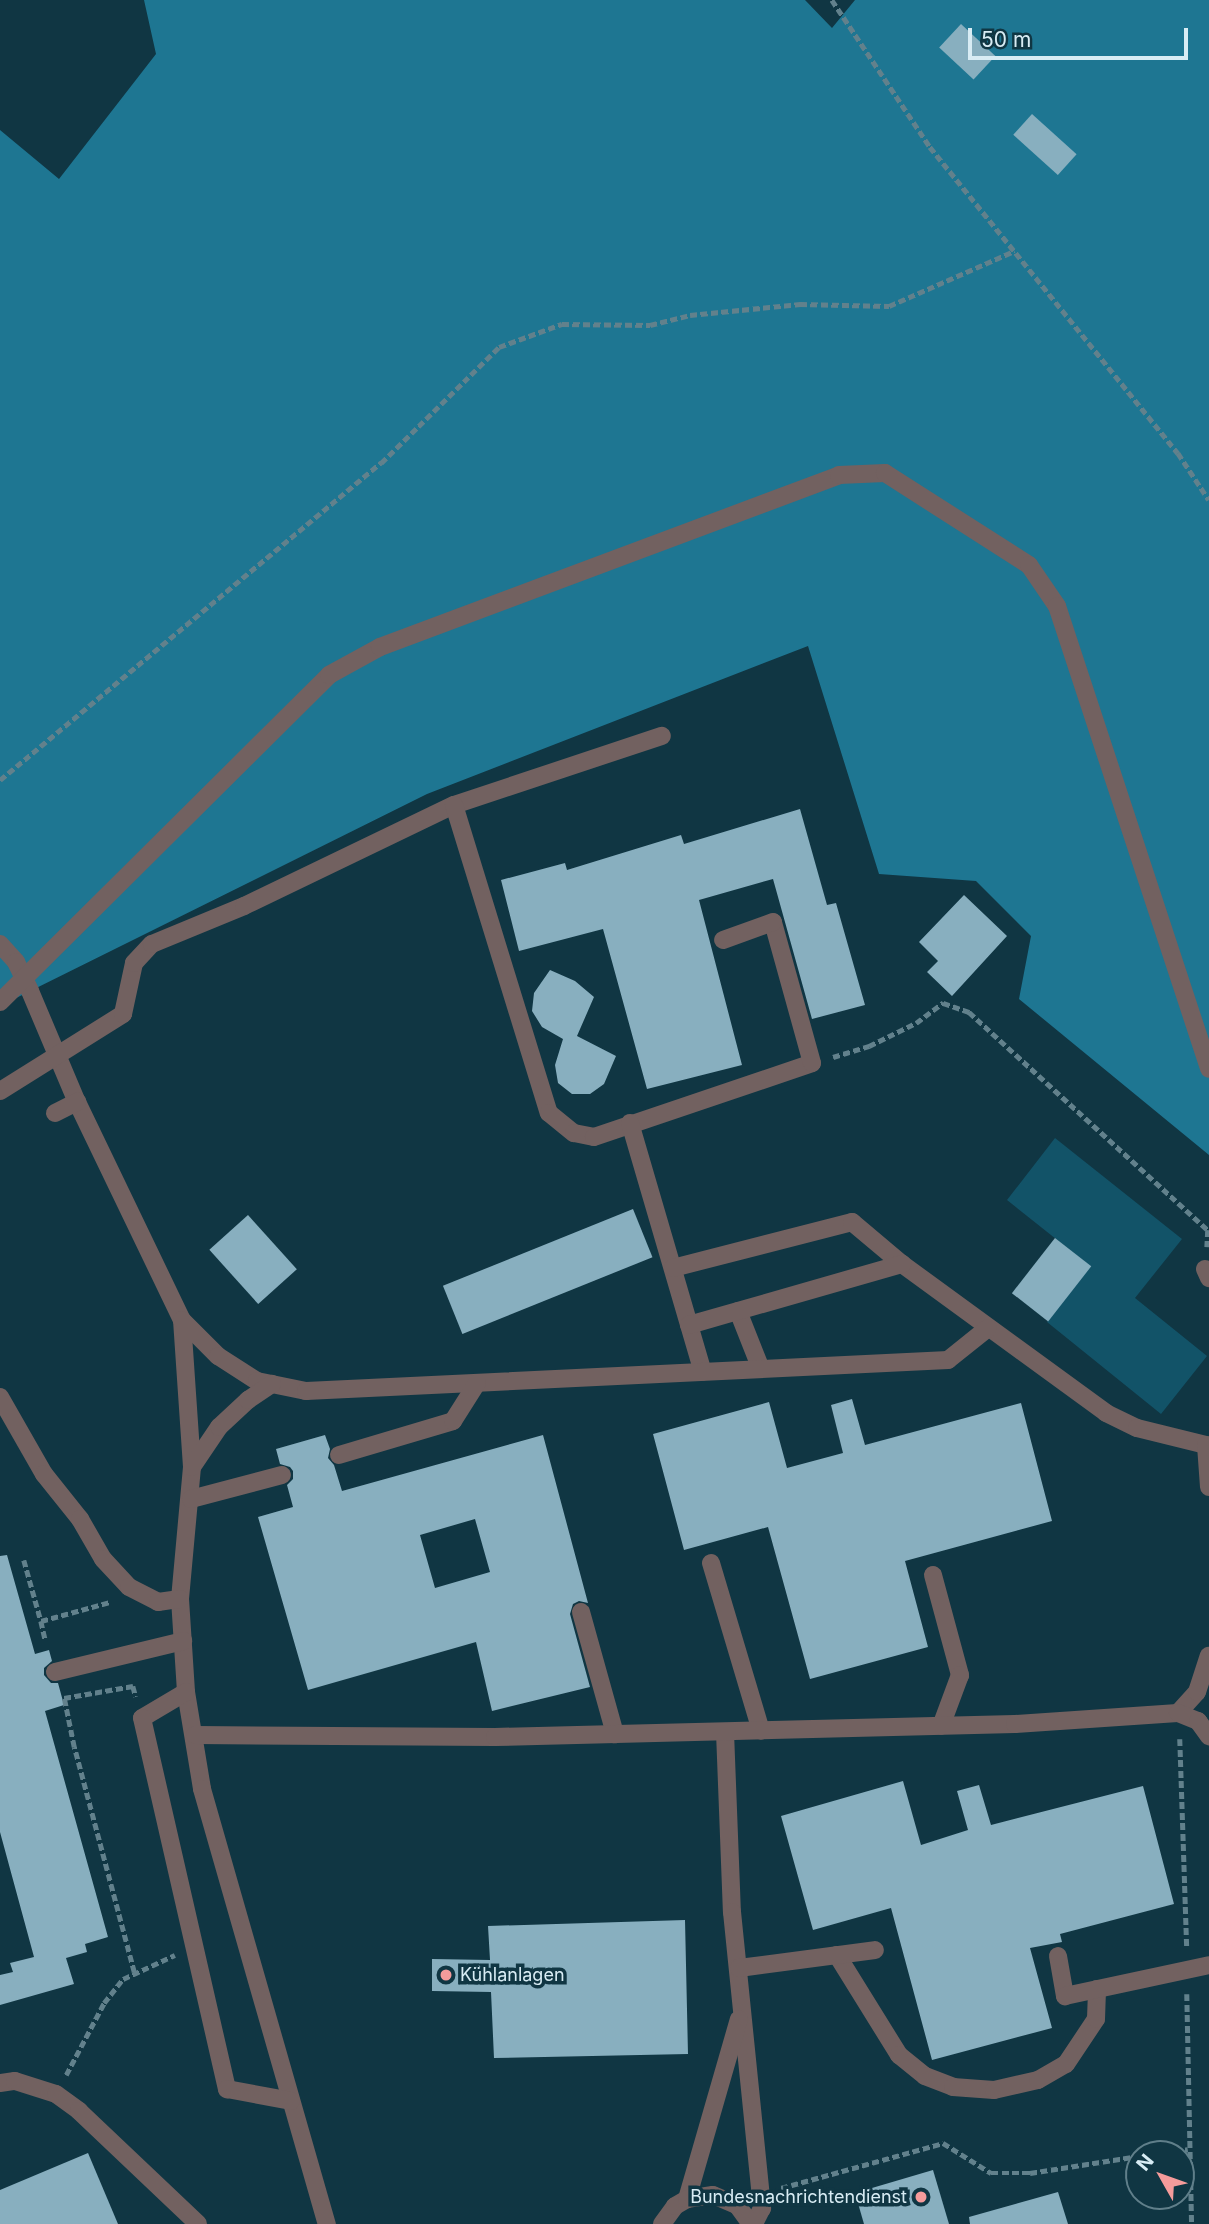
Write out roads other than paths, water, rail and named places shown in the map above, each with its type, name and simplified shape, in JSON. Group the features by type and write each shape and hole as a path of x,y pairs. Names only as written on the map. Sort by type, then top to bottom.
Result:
{"lane":[{"path":"0,1002 329,676 380,647 839,475 885,473 1029,565 1057,606 1209,1069"},
{"path":"0,1091 123,1014 134,963 152,944 244,906 454,805 662,736"},
{"path":"454,805 550,1113 574,1133 594,1137 812,1063 772,922 723,940"},
{"path":"0,944 16,962 77,1102 182,1320 218,1356 257,1381 306,1391 948,1360 988,1328"},
{"path":"55,1113 77,1102"},
{"path":"630,1123 703,1372"},
{"path":"673,1268 852,1223 902,1264 1106,1413 1138,1428 1208,1443 1209,1487"},
{"path":"690,1325 902,1264"},
{"path":"738,1311 761,1369"},
{"path":"182,1320 192,1467 180,1599 186,1692 202,1789 327,2224"},
{"path":"339,1455 453,1421 477,1383"},
{"path":"192,1467 219,1427 248,1400 272,1384"},
{"path":"0,1397 44,1474 80,1519 103,1559 129,1587 158,1602 180,1599"},
{"path":"191,1499 282,1475"},
{"path":"711,1563 761,1731"},
{"path":"933,1575 960,1675 941,1726"},
{"path":"581,1612 615,1734"},
{"path":"55,1672 183,1641"},
{"path":"1178,1713 1197,1692 1209,1656"},
{"path":"186,1692 142,1718 228,2088 291,2101"},
{"path":"195,1735 495,1738 941,1726 1178,1713 1198,1721 1209,1736"},
{"path":"662,2224 675,2206 687,2199 713,2195 726,2199 737,2205 753,2224 762,2208 732,1912 725,1732"},
{"path":"739,1968 875,1950"},
{"path":"837,1955 899,2055 925,2076 953,2087 994,2090 1038,2080 1066,2064 1097,2019 1097,1989"},
{"path":"1058,1956 1065,1996 1209,1965"},
{"path":"687,2199 742,2009"},
{"path":"0,2083 15,2081 56,2094 79,2111 198,2224"}],"place":[{"name":"Kühlanlagen","path":"446,1975"},
{"name":"Bundesnachrichtendienst","path":"921,2197"}]}
